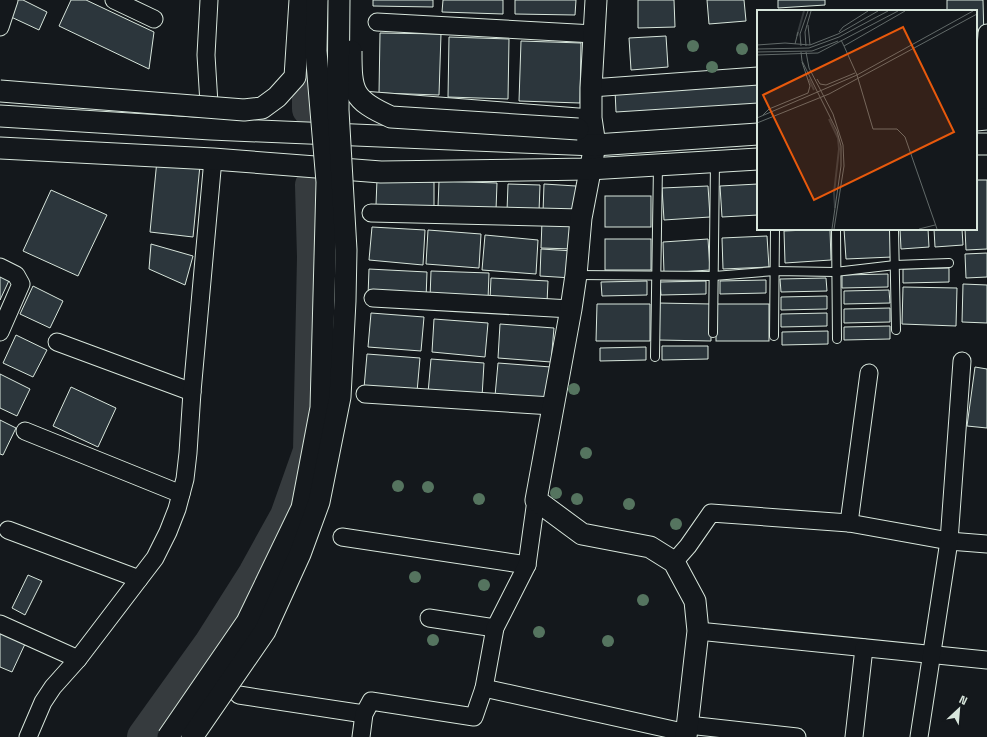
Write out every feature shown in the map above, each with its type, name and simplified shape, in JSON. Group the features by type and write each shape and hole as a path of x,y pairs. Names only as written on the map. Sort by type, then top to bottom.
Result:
{"street":[{"path":"0,27 10,0"},
{"path":"114,0 154,20"},
{"path":"210,0 206,55 211,129"},
{"path":"0,91 244,110 262,108 277,97 295,77 300,0"},
{"path":"168,737 247,622 302,508 321,408 327,182 316,51 317,0"},
{"path":"192,737 265,631 300,554 319,502 340,397 346,250 338,110 339,0"},
{"path":"352,0 351,70 355,93 371,108 390,117 589,131"},
{"path":"361,737 364,714 371,701 474,717 484,688 495,628 527,565 536,500 552,406 571,309 576,275 581,218 589,169 589,131 596,0"},
{"path":"377,22 594,34"},
{"path":"981,120 987,33"},
{"path":"591,88 757,76"},
{"path":"362,100 589,131"},
{"path":"0,116 211,129 589,131 757,134"},
{"path":"0,148 213,159 381,172 589,169 658,164 757,160"},
{"path":"28,737 43,702 53,687 78,659 155,558 168,532 181,494 188,453 213,159"},
{"path":"371,213 581,218"},
{"path":"0,267 16,275 21,284 0,332"},
{"path":"372,298 571,309"},
{"path":"58,342 192,392"},
{"path":"919,737 930,656 949,541 962,361"},
{"path":"849,524 868,373"},
{"path":"365,394 552,406"},
{"path":"25,431 181,494"},
{"path":"536,500 582,534 650,547 674,562 695,601 698,630 687,732"},
{"path":"674,562 688,546 711,513 849,524 949,541 987,544"},
{"path":"8,530 139,579"},
{"path":"342,537 527,565"},
{"path":"429,618 495,628"},
{"path":"0,624 78,659"},
{"path":"698,630 930,656 987,660"},
{"path":"854,737 864,648"},
{"path":"484,688 687,732 797,737"},
{"path":"239,695 364,714"}],"lane":[{"path":"713,333 714,162"},
{"path":"655,357 655,276 658,164"},
{"path":"774,336 775,230"},
{"path":"836,230 835,272 837,339"},
{"path":"894,230 896,330"},
{"path":"576,275 714,276 775,271 835,272 895,265 949,263"}],"building":[{"path":"17,0 23,0 47,12 39,30 9,16"},
{"path":"71,0 86,0 154,32 149,69 59,26"},
{"path":"373,0 433,0 433,7 373,6"},
{"path":"443,0 503,0 503,14 442,12"},
{"path":"515,0 576,0 575,15 515,14"},
{"path":"638,0 674,0 675,27 638,28"},
{"path":"707,0 744,0 746,21 709,24"},
{"path":"778,0 825,0 825,5 778,8"},
{"path":"947,0 983,0 984,39 977,39 977,10 947,10"},
{"path":"380,33 441,34 439,95 379,93"},
{"path":"666,36 668,67 631,70 629,38"},
{"path":"449,37 509,39 508,99 448,97"},
{"path":"521,41 581,43 580,103 519,101"},
{"path":"757,80 757,103 616,112 615,90"},
{"path":"157,160 200,165 193,237 150,232"},
{"path":"377,179 434,182 434,208 376,205"},
{"path":"977,180 987,180 987,249 966,250 965,230 977,230"},
{"path":"439,181 497,183 496,210 438,207"},
{"path":"508,184 540,185 539,212 507,211"},
{"path":"544,184 576,186 575,213 543,212"},
{"path":"757,184 757,215 722,217 720,186"},
{"path":"708,186 710,217 664,220 662,188"},
{"path":"51,190 107,215 78,276 23,251"},
{"path":"605,196 651,196 651,227 605,227"},
{"path":"542,221 575,222 573,249 541,248"},
{"path":"372,227 425,230 423,265 369,260"},
{"path":"428,230 481,234 479,268 426,264"},
{"path":"830,230 831,260 785,263 784,231"},
{"path":"844,230 890,230 892,257 846,259"},
{"path":"900,230 928,230 929,247 901,249"},
{"path":"934,230 962,230 963,245 935,247"},
{"path":"485,235 538,240 536,274 482,270"},
{"path":"767,236 769,267 723,269 722,238"},
{"path":"605,239 651,239 651,270 605,270"},
{"path":"708,239 710,270 664,273 663,242"},
{"path":"151,244 193,256 185,285 149,269"},
{"path":"541,249 574,251 572,278 540,276"},
{"path":"987,253 987,277 966,278 965,254"},
{"path":"0,268 12,274 0,300"},
{"path":"949,268 949,282 903,283 903,269"},
{"path":"369,269 427,272 426,299 368,296"},
{"path":"431,271 489,273 488,300 430,298"},
{"path":"888,274 888,287 842,288 842,275"},
{"path":"491,278 548,281 547,303 490,300"},
{"path":"826,278 827,291 781,292 780,279"},
{"path":"766,280 766,293 720,294 720,281"},
{"path":"647,281 647,295 602,296 601,282"},
{"path":"706,281 706,294 661,295 660,282"},
{"path":"963,284 987,285 987,323 962,322"},
{"path":"33,286 63,301 50,328 20,314"},
{"path":"903,287 957,288 956,326 902,324"},
{"path":"889,290 890,303 844,304 844,291"},
{"path":"827,296 827,309 781,310 781,297"},
{"path":"658,303 711,304 711,341 658,340"},
{"path":"597,304 650,304 650,341 596,341"},
{"path":"716,304 769,304 769,341 716,341"},
{"path":"890,308 890,322 844,323 844,309"},
{"path":"371,313 424,317 421,351 368,347"},
{"path":"827,313 827,326 781,327 781,314"},
{"path":"434,319 488,323 485,357 432,352"},
{"path":"500,324 554,328 551,362 498,358"},
{"path":"890,326 890,339 844,340 844,327"},
{"path":"828,331 828,344 782,345 782,332"},
{"path":"16,335 47,350 33,377 3,363"},
{"path":"662,346 708,346 708,359 662,360"},
{"path":"646,347 646,360 600,361 600,348"},
{"path":"367,354 420,358 417,392 364,388"},
{"path":"431,359 484,363 482,397 428,393"},
{"path":"498,363 551,367 549,401 495,396"},
{"path":"975,367 987,369 987,428 967,426"},
{"path":"0,374 30,389 17,416 0,408"},
{"path":"71,387 116,408 98,447 53,426"},
{"path":"0,420 16,428 3,455 0,454"},
{"path":"28,575 42,581 25,615 12,608"},
{"path":"0,633 25,644 12,672 0,667"}],"waterway":[{"path":"309,45 309,109"},
{"path":"144,737 210,645 255,574 287,516 310,451 314,257 312,185"}]}
